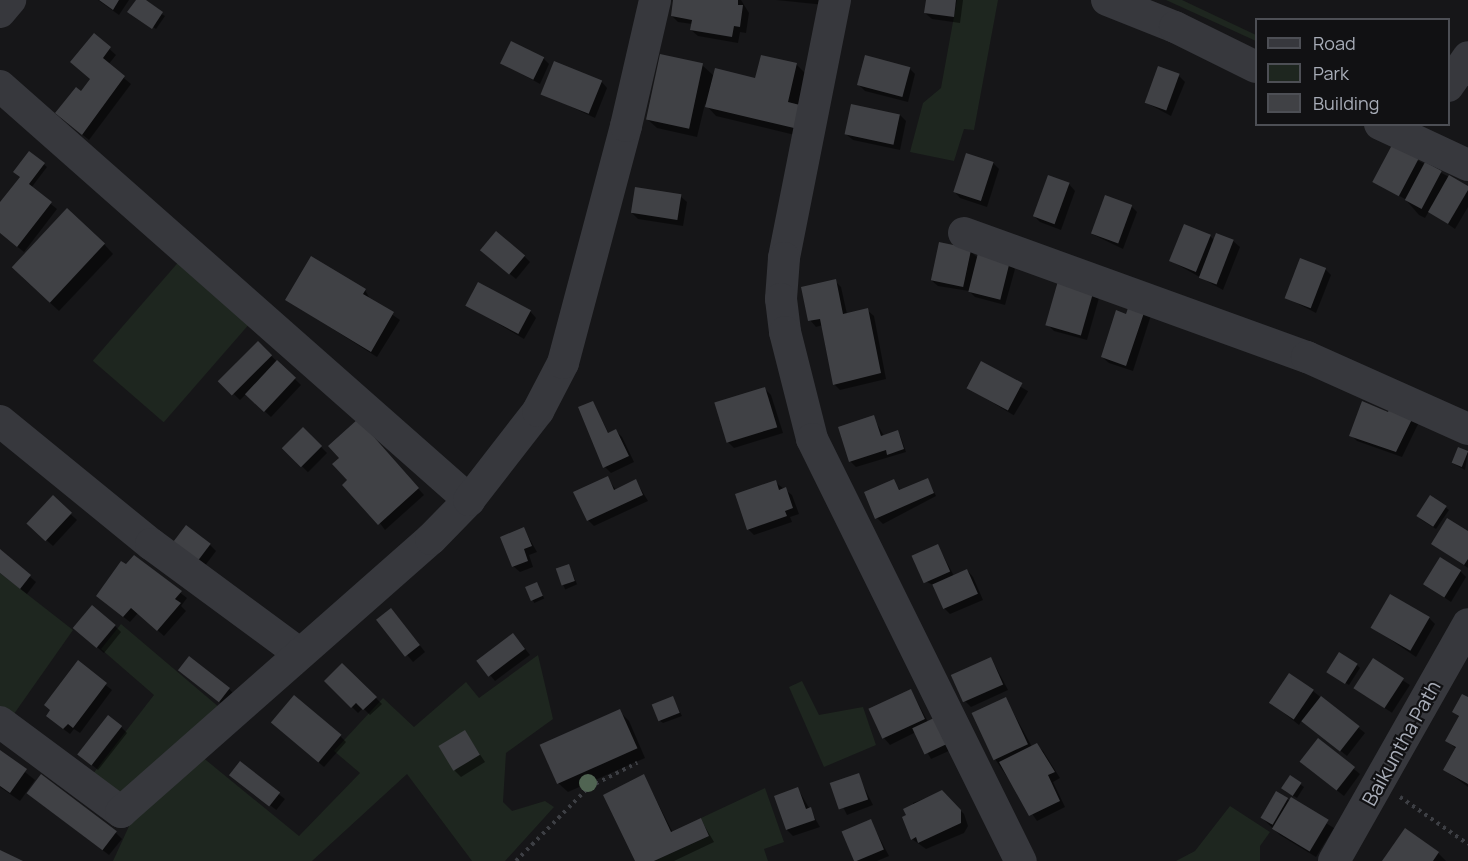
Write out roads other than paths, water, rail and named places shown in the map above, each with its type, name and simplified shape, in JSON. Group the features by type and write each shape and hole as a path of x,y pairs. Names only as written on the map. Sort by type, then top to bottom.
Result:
{"street":[{"path":"0,12 10,0"},
{"path":"0,722 121,812 431,539 469,501 538,411 563,363 655,0"},
{"path":"835,0 784,258 781,299 785,332 812,439 1021,861"},
{"path":"1107,0 1175,27 1255,66"},
{"path":"1450,84 1468,57"},
{"path":"0,86 469,501"},
{"path":"1390,126 1419,132 1468,165"},
{"path":"964,233 1306,357 1468,429"},
{"path":"0,421 151,544 299,653"},
{"name":"Baikuntha Path","path":"1334,861 1379,782 1459,662 1468,624"}]}
